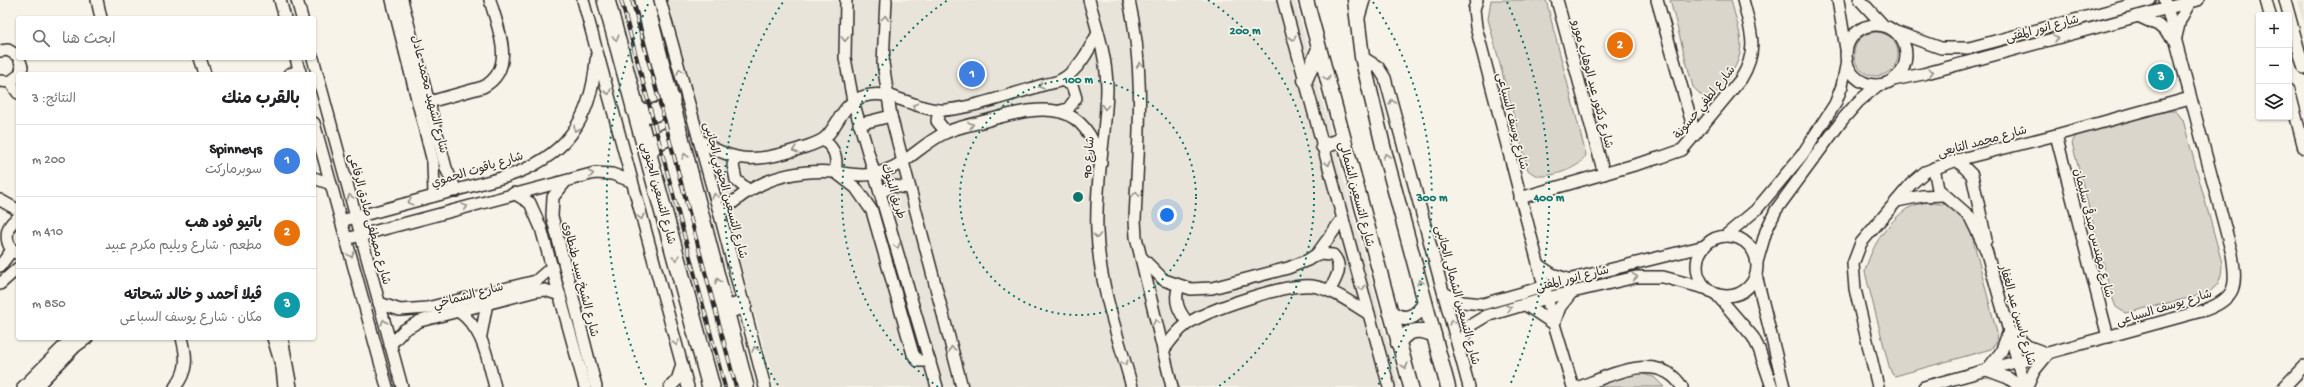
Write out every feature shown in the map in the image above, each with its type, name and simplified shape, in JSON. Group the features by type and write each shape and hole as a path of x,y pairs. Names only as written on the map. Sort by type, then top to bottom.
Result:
{"highway":[{"name":"شارع التسعين الجنوبي","path":"606,0 711,387"},
{"path":"644,0 745,387"},
{"path":"636,109 644,113 654,113 666,107 671,99"},
{"path":"648,153 659,140 669,136 680,137"},
{"path":"725,310 743,305"}],"main road":[{"name":"شارع التسعين الشمالى","path":"1306,0 1411,387"},
{"path":"1355,0 1362,57 1384,150 1448,387"},
{"path":"1305,80 1319,50"},
{"path":"1323,146 1343,140"},
{"path":"1390,312 1400,318 1411,317 1416,314 1426,303"},
{"path":"1398,343 1406,334 1417,330 1434,335"}],"street":[{"path":"96,0 100,16"},
{"path":"280,0 284,16"},
{"path":"297,0 301,16"},
{"name":"شارع الشهيد محمد عادل","path":"392,0 424,104 446,168 456,191"},
{"name":"شارع الشهيد محمد عادل","path":"402,0 424,104 433,162 434,196"},
{"path":"424,104 483,87 492,82 498,76 502,67 503,49 490,0"},
{"path":"583,0 688,387"},
{"name":"شارع التسعين الجنوبي الجانبى","path":"660,0 720,215 765,387"},
{"name":"طريق البنوك","path":"846,0 845,58 853,101 937,387"},
{"name":"طريق البنوك","path":"886,0 883,53 891,116 902,163 962,387"},
{"name":"شارع 90","path":"1089,0 1106,70 1107,88 1097,222 1100,265 1132,387"},
{"path":"1128,0 1136,36 1141,76 1135,220 1139,255 1172,387"},
{"path":"1283,0 1389,387"},
{"path":"1358,22 1364,0"},
{"name":"شارع يوسف السباعى","path":"1477,0 1474,9 1476,27 1520,198 1554,324 1573,387"},
{"name":"شارع دكتور عبد الوهاب مورو","path":"1557,0 1604,174"},
{"path":"1657,0 1695,134"},
{"name":"شارع لطفي حسونة","path":"1520,198 1673,154 1682,150 1741,80 1748,67 1753,43 1743,0"},
{"path":"1838,0 1846,56 1851,71 1858,79 1868,84 1878,85"},
{"path":"1784,387 1756,275 1757,262 1766,231 1776,210 1843,118 1858,102 1878,85 1893,80 1904,66 1906,57 1902,39 1896,32 1883,25 1860,0"},
{"name":"شارع انور المفتى","path":"1896,32 1940,48 1969,48 2137,2 2150,0"},
{"path":"2266,0 2269,12"},
{"path":"2285,0 2304,69"},
{"path":"2138,16 2158,25 2175,40 2180,20 2194,1"},
{"name":"شارع انور المفتى","path":"1893,80 1923,74 2138,16 2166,4 2194,1"},
{"name":"شارع يوسف السباعى","path":"1924,387 2048,354 2216,306 2231,295 2234,288 2232,254 2166,4"},
{"path":"1725,236 1756,210 1802,155 1836,104 1842,86 1850,40 1858,30 1874,24 1883,25"},
{"path":"699,140 721,153 736,158 757,159 791,151 822,140 853,101 874,94 887,94 915,106 939,110 964,106 1061,80 1083,59 1098,33"},
{"path":"0,51 8,50 16,55"},
{"name":"شارع ياقوت الحموي","path":"341,221 456,191 524,171 545,159 562,146 577,128 590,100 595,79 596,52"},
{"name":"شارع التسعين الشمالى الجانبى","path":"1362,57 1378,67 1385,78 1470,387"},
{"path":"17,72 22,67 21,60"},
{"path":"201,60 204,72"},
{"path":"297,60 300,72"},
{"name":"شارع مصطفى صادق الرفاعى","path":"314,60 402,387"},
{"path":"12,78 16,87"},
{"path":"1060,111 1068,108 1076,98 1072,85 1061,80"},
{"name":"شارع محمد التابعى","path":"1878,387 1855,289 1853,264 1861,243 1911,184 1934,168 1957,160 2056,135 2190,98"},
{"path":"2292,102 2304,148"},
{"path":"720,215 748,190 763,182 790,175 835,172 862,176 875,174 902,163 946,132 1027,110 1052,109 1060,111 1079,122 1096,144 1101,163"},
{"path":"939,110 937,121 946,132"},
{"path":"859,124 891,116"},
{"path":"316,130 387,387"},
{"name":"شارع مهندس صدقى سليمان","path":"2056,135 2108,337"},
{"path":"822,140 829,144 836,157 835,172"},
{"path":"316,153 321,146"},
{"path":"1957,160 1972,175 1983,153"},
{"path":"736,158 733,165 736,180 748,190"},
{"name":"شارع ياسين عبد الغفار","path":"1934,168 1935,184 1943,195 1963,209 1970,217 1986,250 2026,387"},
{"path":"346,240 514,194 602,172 631,181"},
{"path":"835,172 862,194 872,212 913,354 918,361 930,361"},
{"name":"شارع ياسين عبد الغفار","path":"1972,175 1984,225 1986,250"},
{"path":"316,179 331,184"},
{"name":"شارع الشيخ سيد طنطاوى","path":"566,181 553,197 552,216 596,387"},
{"path":"880,192 893,186 909,188"},
{"name":"شارع الشيخ سيد طنطاوى","path":"514,194 525,199 534,209 541,228 585,387"},
{"path":"1897,202 1922,196 1943,195"},
{"path":"0,200 16,209"},
{"path":"1139,255 1164,280 1179,286 1201,290 1288,268 1308,260 1317,254 1343,218"},
{"path":"6,234 9,227 16,220"},
{"path":"877,225 889,221"},
{"path":"0,224 15,252 0,266"},
{"path":"1757,262 1753,251 1746,243 1736,237 1725,236 1718,237 1705,246 1698,256 1697,268 1700,280 1753,337 1759,349 1772,387"},
{"name":"شارع انور المفتى","path":"1444,293 1469,304 1483,304 1544,286 1705,246"},
{"path":"1317,254 1333,255 1338,264 1337,276 1329,291"},
{"path":"1538,264 1552,274 1568,280"},
{"name":"شارع الشماخي","path":"390,345 404,330 412,326 528,288 552,267"},
{"path":"0,284 16,270"},
{"path":"1712,292 1736,295 1752,284 1756,275"},
{"name":"شارع انور المفتى","path":"1459,347 1467,331 1478,320 1494,312 1614,281 1650,276 1677,280 1712,292"},
{"path":"1179,286 1176,293 1178,308 1188,323"},
{"path":"1163,351 1178,332 1188,323 1232,304 1277,291 1310,286 1329,291 1369,314"},
{"name":"شارع الشماخي","path":"379,303 400,310 427,308 528,288 545,290 560,295"},
{"path":"1524,304 1554,324 1560,307 1572,292"},
{"path":"481,335 487,302"},
{"path":"458,311 473,324 481,335 495,387"},
{"path":"2021,387 2008,378 1987,370 2001,352 2009,331 2027,346 2048,354 2034,371 2026,387"},
{"path":"23,387 70,340"},
{"path":"36,387 76,346 84,340"},
{"path":"175,387 185,370 186,362 182,340"},
{"path":"274,340 282,368 284,387"},
{"path":"282,340 291,387"},
{"path":"670,387 676,380 682,366"},
{"path":"1579,387 1628,370 1646,366 1665,371 1673,376 1682,387"},
{"path":"2284,387 2304,366"}],"shaded area":[{"path":"668,0 1295,0 1400,387 775,387"},
{"path":"1491,0 1546,0 1586,155 1578,164 1566,171 1551,175 1539,176 1528,170 1488,19"},
{"path":"1670,0 1731,0 1740,33 1741,42 1738,61 1733,71 1719,90 1711,96 1704,98 1693,87"},
{"path":"2297,0 2304,0 2304,25"},
{"path":"1876,32 1888,36 1894,42 1898,54 1894,66 1888,72 1876,76 1864,72 1858,66 1854,54 1858,42 1864,36"},
{"path":"2167,111 2176,111 2183,120 2222,263 2221,273 2217,285 2206,294 2125,313 2116,307 2112,297 2072,143 2076,135"},
{"path":"1927,202 1955,206 1967,216 1997,333 1996,343 1991,349 1895,376 1892,374 1889,366 1865,272 1867,263 1879,238 1897,217 1906,209"},
{"path":"1639,373 1654,377 1664,387 1600,387 1607,383"}],"railway":[{"path":"621,0 725,387"},
{"path":"632,0 736,387"}],"place":[{"name":"باتيو فود هب","path":"1620,45"},
{"name":"Spinneys","path":"972,74"},
{"name":"ڤيلا أحمد و خالد شحاته","path":"2161,77"}]}
